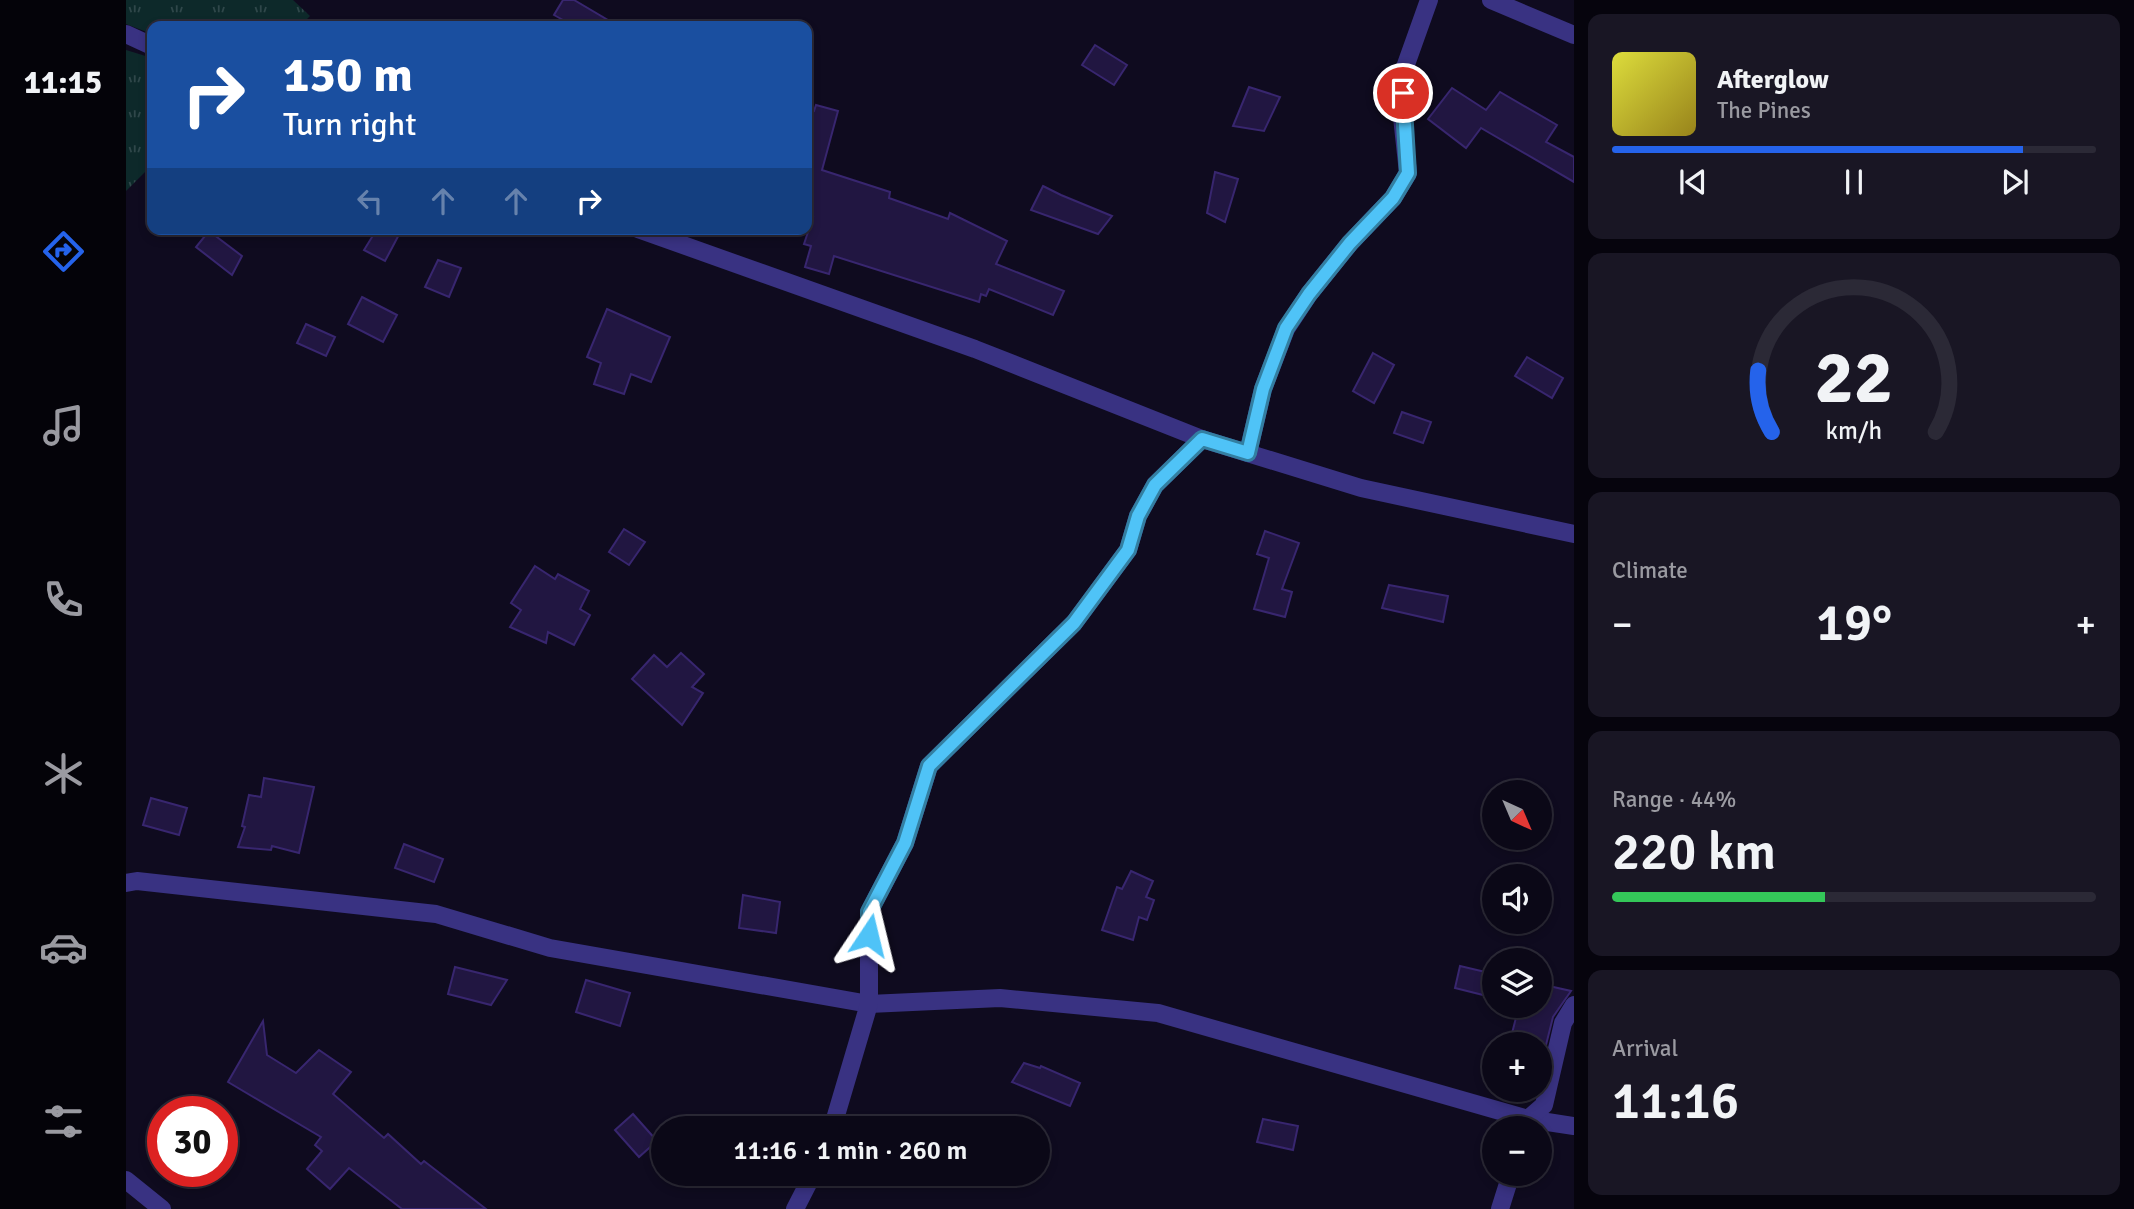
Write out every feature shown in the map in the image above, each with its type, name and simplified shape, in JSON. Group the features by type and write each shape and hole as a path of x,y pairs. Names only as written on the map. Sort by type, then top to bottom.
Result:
{"street":[{"path":"1248,453 1263,389 1286,328 1350,243 1393,198 1408,173 1402,117 1404,70 1429,0"},
{"path":"1491,0 1574,35"},
{"path":"126,34 147,44"},
{"path":"655,235 975,349 1202,439 1361,488 1574,534"},
{"path":"836,1116 869,1004 869,912 905,843 929,766 1074,623 1128,550 1138,516 1155,485 1202,439"},
{"path":"126,883 137,881 436,914 551,948 869,1004 1000,998 1158,1013 1500,1116"},
{"path":"1534,1116 1544,1105 1563,1023 1574,1005"},
{"path":"1552,1125 1574,1126"},
{"path":"126,1180 162,1209"},
{"path":"796,1209 807,1186"},
{"path":"1500,1209 1507,1186"}],"green space":[{"path":"126,0 293,0 310,16 305,21 147,21 147,32 126,24"},
{"path":"126,50 147,56 147,170 126,191"}],"building":[{"path":"563,0 574,0 610,21 562,21 554,15"},
{"path":"1095,45 1127,65 1114,85 1082,65"},
{"path":"1249,87 1280,97 1264,131 1233,126"},
{"path":"1452,88 1486,110 1500,92 1557,125 1546,142 1574,157 1574,182 1481,128 1466,148 1428,119"},
{"path":"816,105 838,111 822,170 890,192 889,198 948,219 950,213 1007,241 996,264 1064,291 1053,315 989,289 986,296 981,294 979,302 834,256 829,274 805,267 811,246 804,244 807,235 812,235"},
{"path":"1215,172 1238,179 1225,222 1207,213"},
{"path":"1043,186 1112,216 1098,234 1031,210"},
{"path":"206,235 214,235 242,256 232,275 196,247"},
{"path":"373,235 399,235 385,261 364,250"},
{"path":"438,260 461,268 449,297 425,287"},
{"path":"362,297 397,315 383,342 348,324"},
{"path":"607,309 670,337 651,382 631,374 624,394 594,384 601,363 587,357"},
{"path":"306,324 335,337 326,356 297,343"},
{"path":"1373,353 1394,365 1374,403 1353,391"},
{"path":"1527,357 1563,378 1552,398 1515,376"},
{"path":"1402,412 1431,422 1423,443 1394,433"},
{"path":"624,529 645,542 629,565 609,552"},
{"path":"1265,531 1299,543 1282,589 1292,592 1285,617 1254,609 1269,558 1257,554"},
{"path":"535,566 555,579 558,574 589,591 580,609 590,615 574,645 548,632 546,643 510,627 521,610 511,603"},
{"path":"1389,585 1448,596 1443,622 1382,608"},
{"path":"681,653 704,674 692,687 703,693 682,725 632,679 654,655 667,667"},
{"path":"264,778 314,787 299,853 272,846 271,850 238,847 245,827 242,826 249,795 261,797"},
{"path":"151,798 187,808 179,835 143,825"},
{"path":"404,844 443,859 434,882 395,868"},
{"path":"1131,871 1153,881 1146,897 1154,900 1147,920 1139,917 1133,940 1102,930 1117,887 1122,889"},
{"path":"743,895 780,902 776,933 739,928"},
{"path":"1460,966 1482,971 1482,995 1455,988"},
{"path":"455,967 507,980 491,1005 448,994"},
{"path":"586,980 630,993 620,1026 576,1012"},
{"path":"1552,987 1571,991 1553,1017 1549,1032 1512,1032 1516,1018 1552,1018"},
{"path":"263,1021 267,1055 296,1073 319,1050 351,1072 333,1094 384,1138 388,1134 421,1164 424,1161 486,1209 402,1209 349,1168 330,1189 307,1169 322,1151 315,1145 321,1137 228,1082"},
{"path":"1024,1063 1040,1068 1041,1066 1080,1083 1070,1106 1012,1082"},
{"path":"633,1114 651,1134 651,1146 639,1157 615,1130"},
{"path":"1263,1119 1298,1126 1293,1150 1257,1142"}],"route":[{"path":"869,935 869,912 905,843 929,766 1074,623 1128,550 1138,516 1155,485 1183,456 1202,439 1248,453 1263,389 1286,328 1350,243 1393,198 1408,173 1402,117 1403,93"}]}
